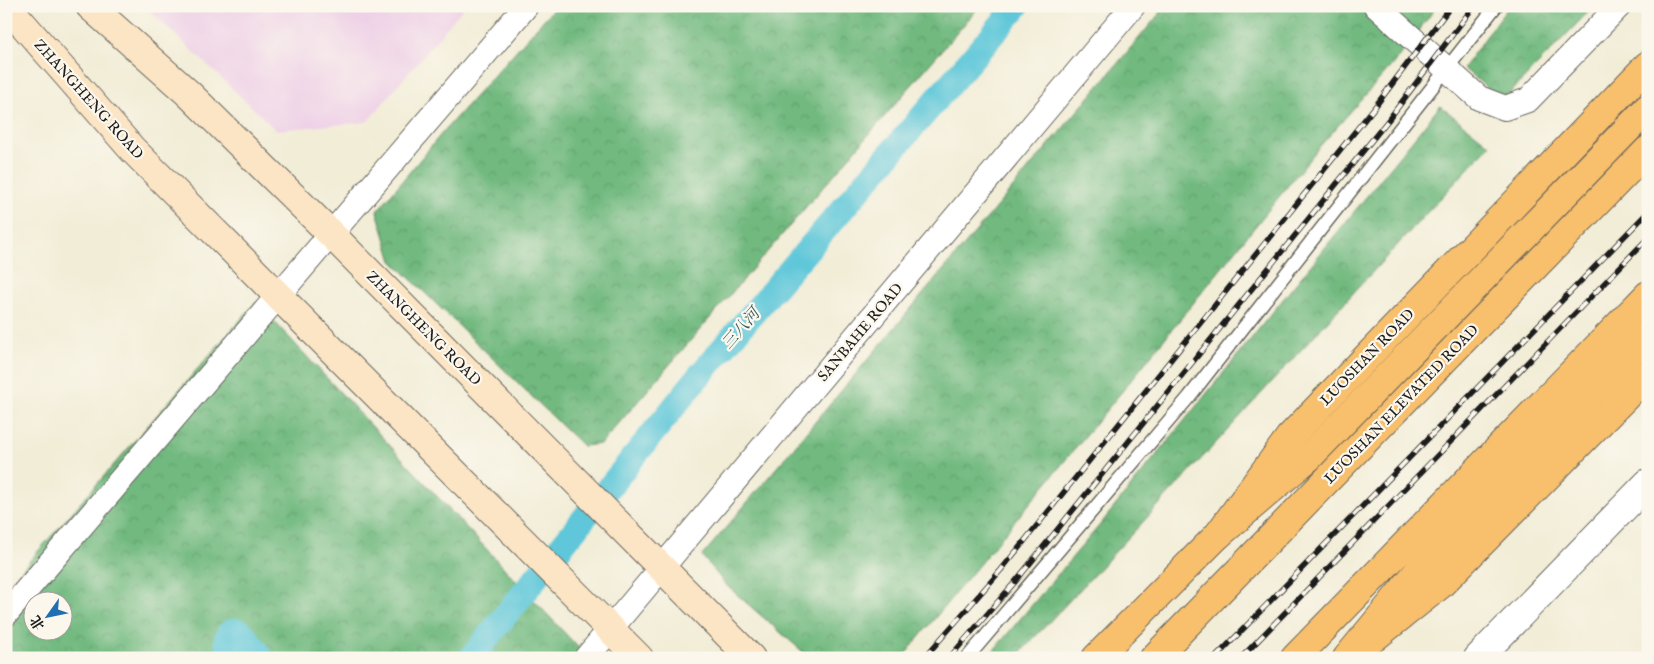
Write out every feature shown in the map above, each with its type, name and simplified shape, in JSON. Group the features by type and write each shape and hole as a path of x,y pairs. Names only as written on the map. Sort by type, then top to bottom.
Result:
{"main road":[{"name":"ZHANGHENG ROAD","path":"7,6 132,148 639,658"},
{"name":"ZHANGHENG ROAD","path":"90,6 188,94 331,234 751,658"},
{"name":"LUOSHAN ROAD","path":"1096,658 1218,535 1289,438 1648,65"},
{"path":"1218,535 1309,457 1648,108"},
{"name":"LUOSHAN ELEVATED ROAD","path":"1154,658 1648,150"},
{"path":"1295,658 1648,295"},
{"path":"1430,577 1648,335"},
{"path":"1348,658 1430,577 1648,374"}],"street":[{"path":"6,614 526,6"},
{"name":"SANBAHE ROAD","path":"586,658 1133,6"},
{"path":"1376,6 1479,98 1505,108 1528,100 1619,6"},
{"path":"1478,658 1648,483"}],"lane":[{"path":"967,658 1189,397 1448,70 1496,6"}],"shaded area":[{"path":"145,6 465,6 367,122 276,130"}],"green space":[{"path":"556,6 980,6 601,444 583,446 392,261 377,211 443,132"},
{"path":"1166,6 1437,6 1393,64 1320,146 1124,389 902,658 810,658 727,586 702,556"},
{"path":"1509,6 1594,6 1507,96 1490,90 1463,68"},
{"path":"1440,106 1490,145 1135,531 1015,658 987,658 1099,526"},
{"path":"256,302 588,658 6,658 6,588"}],"waterway":[{"name":"三八河","path":"471,658 699,376 1017,6"},
{"path":"236,640 250,658"}],"railway":[{"path":"924,658 1001,570 1374,108 1451,6"},
{"path":"949,658 1015,582 1389,119 1474,6"},
{"path":"1215,658 1648,212"},
{"path":"1241,658 1648,238"}]}
